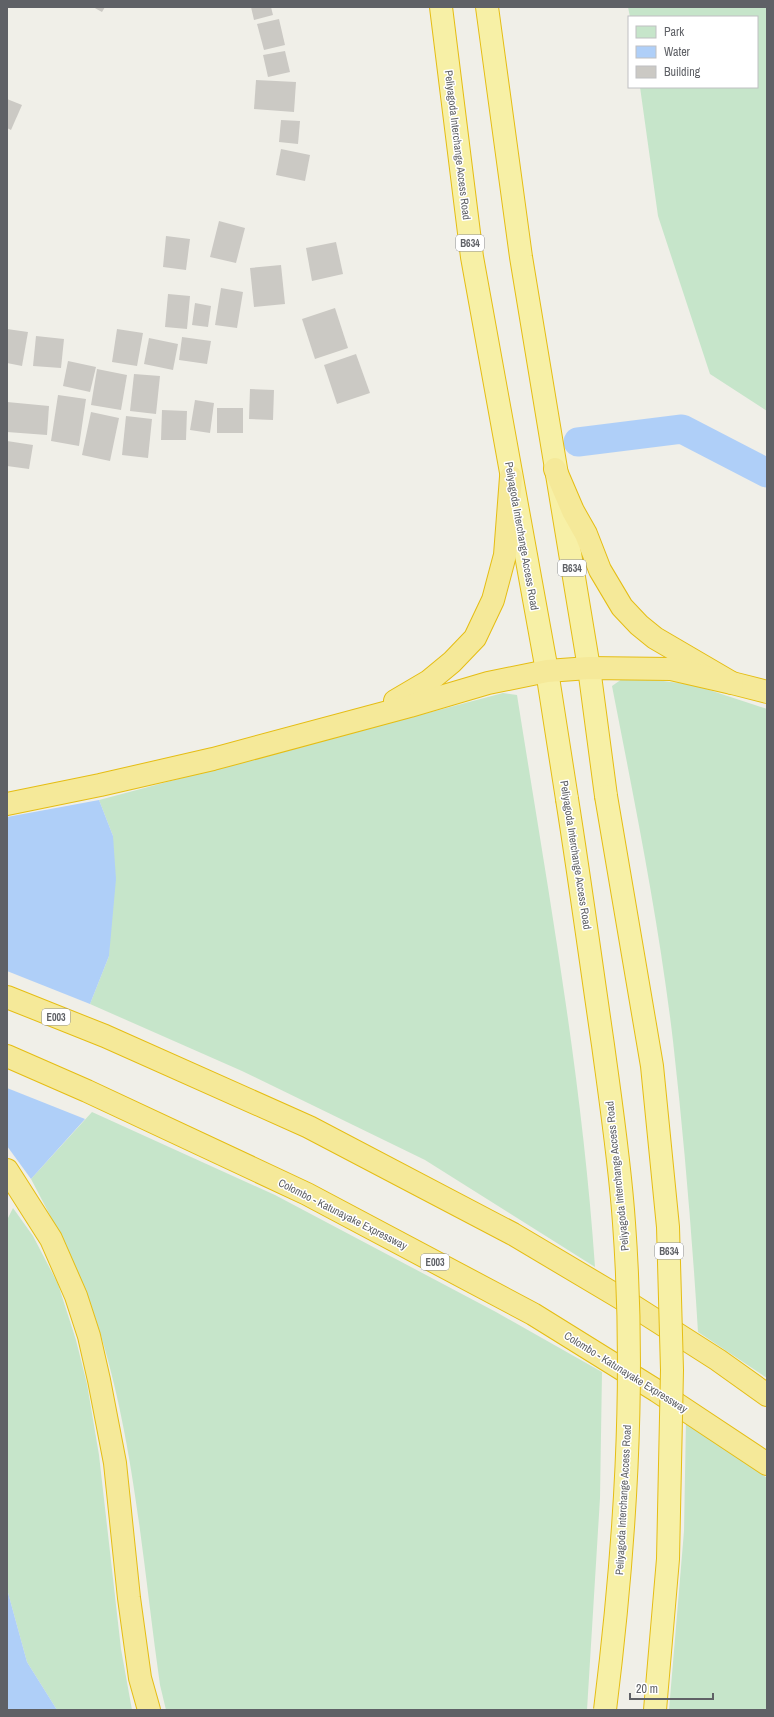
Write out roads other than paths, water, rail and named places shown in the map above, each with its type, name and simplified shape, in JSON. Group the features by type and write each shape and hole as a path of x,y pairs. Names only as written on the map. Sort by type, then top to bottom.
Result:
{"highway":[{"name":"Peliyagoda Interchange Access Road","path":"441,7 472,257 547,671 567,799 613,1118 624,1223 629,1328 627,1439 620,1577 605,1710"},
{"name":"B634","path":"487,7 521,257 589,668 606,796 652,1066 668,1227 672,1370 668,1559 655,1710"},
{"path":"555,469 573,511 586,534 600,570 622,607 639,625 655,638 732,683"},
{"path":"342,724 391,703 429,681 452,662 475,638 493,600 505,555 511,477"},
{"path":"7,804 100,785 213,759 488,683 547,671 589,668 671,669 767,692"},
{"name":"E003","path":"7,997 105,1036 309,1127 513,1234 631,1304 718,1360 767,1395"},
{"name":"Colombo - Katunayake Expressway","path":"7,1056 87,1091 307,1194 533,1314 657,1391 767,1464"},
{"path":"7,1170 51,1239 76,1296 89,1336 115,1463 129,1598 140,1678 149,1710"}],"water":[{"path":"99,800 113,836 116,879 109,956 90,1004 7,971 7,817"},
{"path":"7,1088 85,1119 31,1179 7,1146"},
{"path":"7,1589 27,1662 57,1710 7,1710"}],"waterway":[{"path":"578,442 682,429 767,473"}]}
